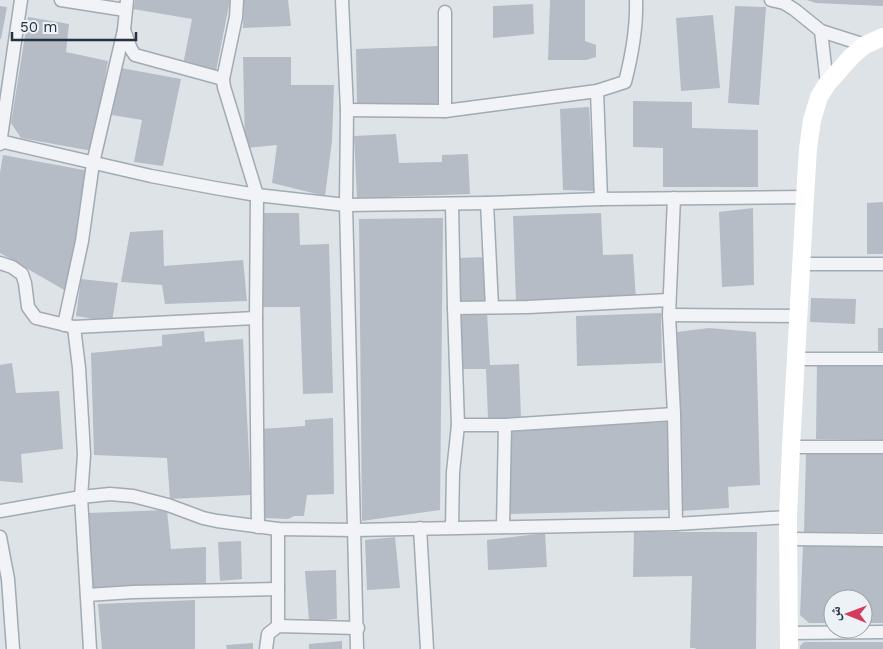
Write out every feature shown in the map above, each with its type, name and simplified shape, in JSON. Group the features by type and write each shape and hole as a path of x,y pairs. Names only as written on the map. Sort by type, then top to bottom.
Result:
{"street":[{"path":"21,0 0,142 151,176 257,195 346,205 602,199 805,197"},
{"path":"61,0 126,5 124,30 93,163 69,326 79,368 83,436 81,497 90,649"},
{"path":"237,0 236,17 223,79 257,195 258,527"},
{"path":"342,0 347,110 346,205 358,628 357,649"},
{"path":"347,110 445,110 597,90 625,82 633,50 636,0"},
{"path":"772,0 784,3 821,31 866,44"},
{"path":"445,12 445,110"},
{"path":"124,30 131,50 135,55 223,79"},
{"path":"821,31 827,84"},
{"path":"883,37 866,44 852,56 827,84 819,97 812,120 808,149 800,264 788,517 790,641 883,632"},
{"path":"597,90 602,199"},
{"path":"674,198 669,315 674,414 676,524"},
{"path":"487,203 492,307"},
{"path":"452,204 454,308 458,375 458,425 453,472 452,527"},
{"path":"0,263 12,267 22,274 28,307 36,318 69,326 256,318"},
{"path":"800,264 883,264"},
{"path":"454,308 528,307 669,300"},
{"path":"669,315 798,316"},
{"path":"796,359 883,359"},
{"path":"458,425 505,425 674,414"},
{"path":"503,527 505,425"},
{"path":"790,447 883,448"},
{"path":"0,511 110,494 133,496 168,505 203,518 258,527 278,528 354,530 676,524 788,517"},
{"path":"278,528 278,626"},
{"path":"420,528 427,649"},
{"path":"0,537 8,579 13,649"},
{"path":"789,539 883,540"},
{"path":"87,595 278,588"},
{"path":"266,649 268,634 278,626 358,628"}],"building":[{"path":"135,0 230,0 216,71 183,65 192,19 133,9"},
{"path":"244,0 288,0 291,26 243,28"},
{"path":"550,0 585,0 585,41 596,45 596,57 586,60 548,60"},
{"path":"807,0 883,0 883,6 816,3"},
{"path":"533,4 534,34 493,38 493,6"},
{"path":"0,6 7,7 1,39 0,39"},
{"path":"735,6 766,7 759,105 728,103"},
{"path":"713,15 720,88 681,91 676,18"},
{"path":"28,17 69,24 66,52 108,61 92,151 21,138 11,123"},
{"path":"438,46 439,104 357,107 356,49"},
{"path":"243,57 291,57 291,85 334,85 332,141 325,196 272,183 277,145 245,148"},
{"path":"121,68 181,79 163,166 134,162 142,120 112,115"},
{"path":"633,101 692,102 692,128 758,130 758,187 663,187 663,148 633,147"},
{"path":"589,107 594,191 563,190 560,109"},
{"path":"396,134 399,163 442,162 442,155 468,154 470,194 357,198 354,136"},
{"path":"3,155 89,171 66,291 0,253 0,173"},
{"path":"883,202 883,254 867,254 867,203"},
{"path":"753,208 754,285 722,287 719,212"},
{"path":"262,213 299,213 300,245 329,244 333,393 303,394 300,307 259,307"},
{"path":"601,213 603,255 633,254 636,300 516,302 513,216"},
{"path":"443,218 440,510 362,521 359,219"},
{"path":"163,230 164,266 243,260 247,301 165,304 162,285 121,282 130,232"},
{"path":"487,257 489,303 458,304 458,258"},
{"path":"81,279 118,283 112,322 76,316"},
{"path":"811,298 856,299 855,324 810,322"},
{"path":"487,312 490,365 519,364 521,418 488,418 486,369 460,369 459,314"},
{"path":"661,313 662,363 577,366 576,316"},
{"path":"709,328 756,332 760,485 728,487 729,508 681,511 677,332"},
{"path":"878,328 883,328 883,351 878,351"},
{"path":"204,331 205,342 243,339 251,495 170,499 167,458 94,455 91,353 162,346 162,335"},
{"path":"12,363 16,393 59,391 63,449 21,454 23,483 0,481 0,365"},
{"path":"817,364 883,365 883,440 816,439"},
{"path":"333,418 334,494 307,495 304,516 294,516 288,519 262,518 261,429 305,426 305,420"},
{"path":"668,422 668,510 507,514 506,429"},
{"path":"806,454 883,454 883,532 804,532"},
{"path":"167,510 171,549 206,547 206,585 93,588 88,513"},
{"path":"634,532 757,532 756,649 690,648 692,576 633,577"},
{"path":"545,533 547,567 488,570 487,540"},
{"path":"395,537 400,588 367,590 365,540"},
{"path":"241,541 242,579 220,581 218,542"},
{"path":"803,546 883,546 883,623 873,623 873,589 823,589 823,623 809,623 800,615"},
{"path":"336,570 337,619 309,621 305,571"},
{"path":"195,600 195,649 102,649 98,604"},
{"path":"342,641 342,649 309,649 309,644"},
{"path":"804,642 883,642 883,649 800,649"},
{"path":"253,643 253,649 227,649 226,645"}]}
